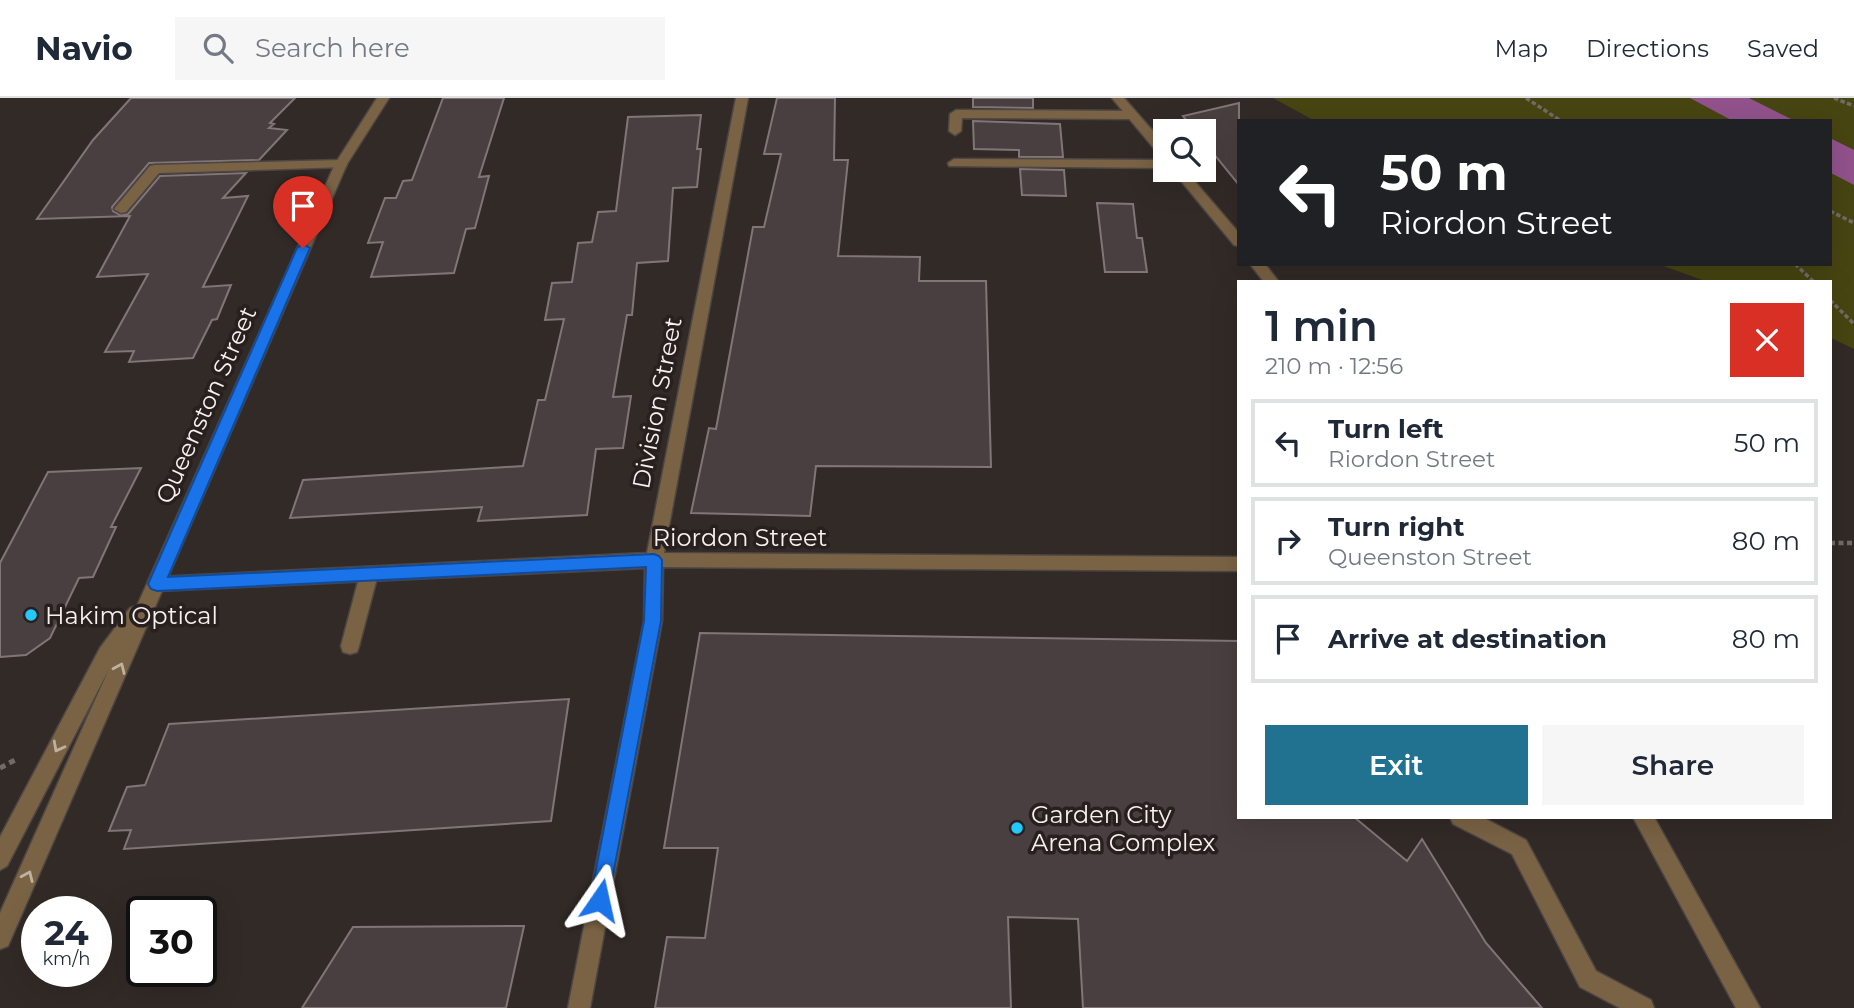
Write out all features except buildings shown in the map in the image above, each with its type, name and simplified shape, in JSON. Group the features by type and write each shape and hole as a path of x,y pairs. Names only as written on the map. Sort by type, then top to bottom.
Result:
{"street":[{"name":"Queenston Street","path":"0,938 341,164 383,98"},
{"name":"Division Street","path":"579,1008 653,621 654,560 742,98"},
{"path":"1118,98 1153,140"},
{"path":"955,131 956,114 1132,115"},
{"path":"954,163 1153,164"},
{"path":"121,209 155,169 341,164"},
{"path":"1188,182 1237,240"},
{"path":"1259,266 1270,280"},
{"name":"Riordon Street","path":"157,584 654,560 1237,564"},
{"path":"350,646 369,574"},
{"name":"Queenston Street","path":"0,859 107,654 157,584"},
{"path":"1464,819 1519,847 1588,979 1643,1008"},
{"path":"1644,819 1749,1008"}],"path":[{"path":"1526,98 1558,119"},
{"path":"1834,98 1854,106"},
{"path":"1832,212 1854,223"},
{"path":"1797,266 1812,280"},
{"path":"1832,302 1854,324"},
{"path":"1832,543 1854,543"}],"shaded area":[{"path":"1273,98 1854,98 1854,349 1832,338 1832,280 1702,280 1664,266 1832,266 1832,119 1311,119"},
{"path":"1690,98 1749,98 1791,119 1729,119"},
{"path":"1832,139 1854,150 1854,185 1832,174"}],"place":[{"name":"Hakim Optical","path":"31,615"},
{"name":"Garden City Arena Complex","path":"1017,828"}],"route":[{"path":"303,248 157,584 654,560 653,621 600,900"}]}
